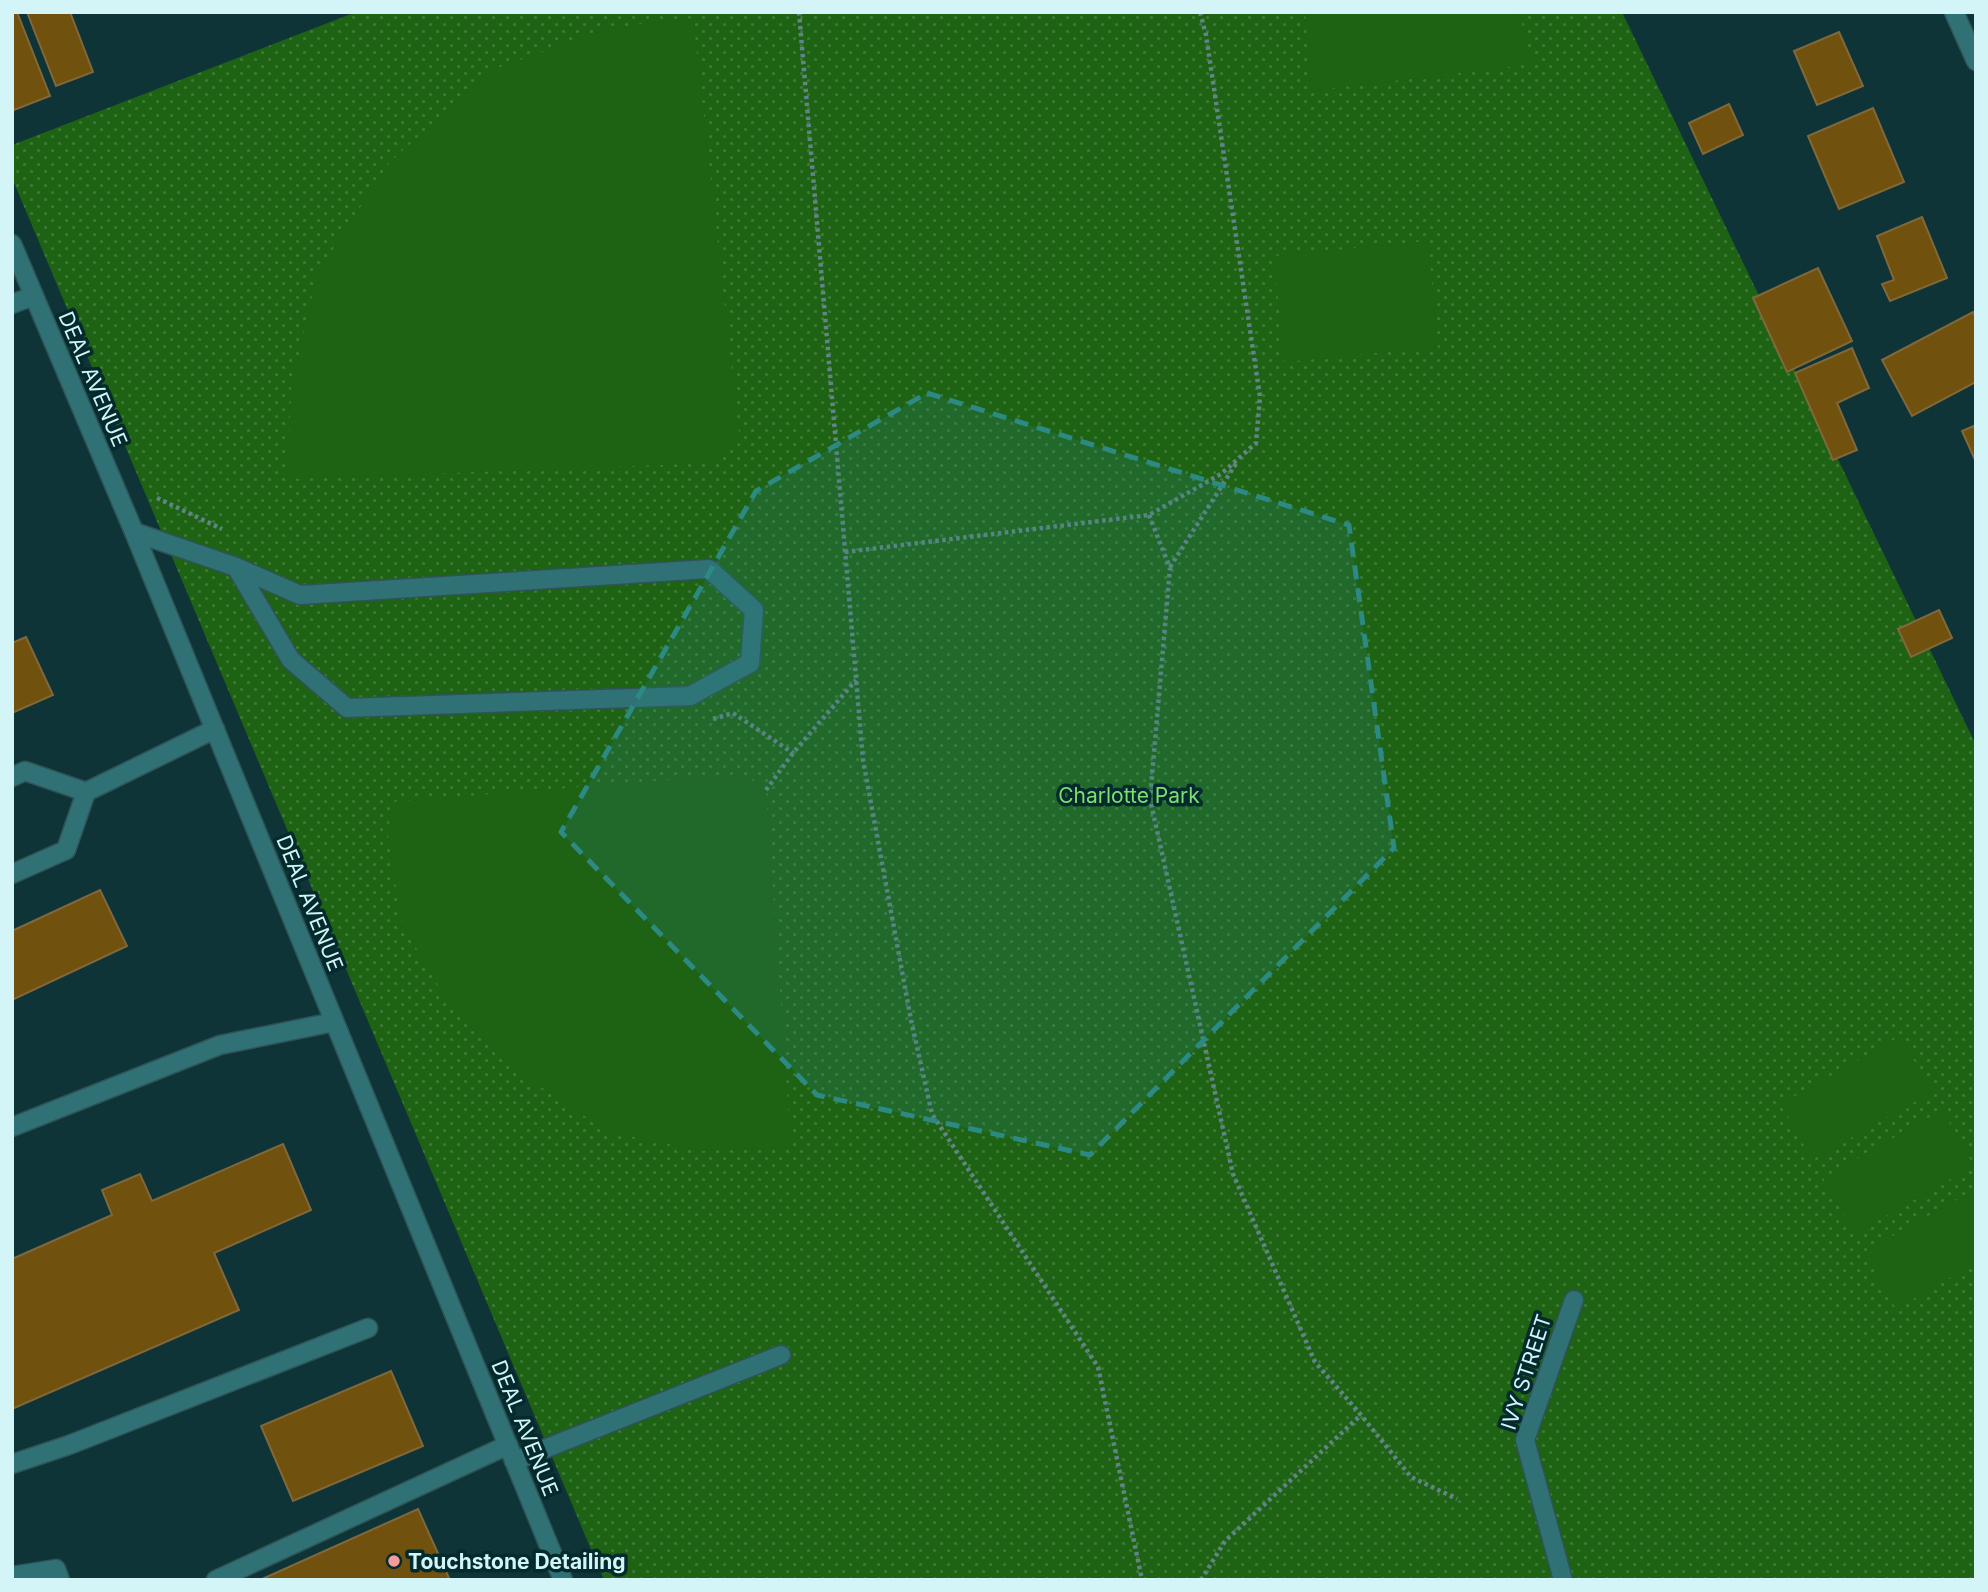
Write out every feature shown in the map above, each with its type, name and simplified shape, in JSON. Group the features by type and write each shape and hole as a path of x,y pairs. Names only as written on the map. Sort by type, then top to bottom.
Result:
{"street":[{"path":"1954,12 1976,61"},
{"name":"DEAL AVENUE","path":"12,244 134,532 563,1580"},
{"path":"12,304 33,296"},
{"path":"134,532 236,567 300,595 709,569 754,610 750,663 690,695 347,708 291,660 236,567"},
{"path":"12,874 66,849 86,792 215,729"},
{"path":"12,777 25,771 86,792"},
{"path":"12,1127 220,1045 334,1022"},
{"name":"IVY STREET","path":"1563,1580 1525,1440 1574,1300"},
{"path":"12,1464 69,1445 368,1328"},
{"path":"216,1580 511,1453 780,1355"},
{"path":"12,1576 56,1569 60,1580"}],"path":[{"path":"799,12 863,760 911,1020 933,1114 1098,1367 1142,1580"},
{"path":"845,552 1149,515 1221,474 1255,443 1260,397 1206,35 1200,12"},
{"path":"1170,568 1241,455"},
{"path":"1149,515 1170,568 1150,799 1233,1174 1315,1362 1411,1477 1457,1499"},
{"path":"766,790 793,753 856,680"},
{"path":"702,723 733,713 793,753"},
{"path":"1201,1580 1225,1541 1361,1415"}],"highlighted area":[{"path":"927,393 1349,525 1394,848 1090,1155 817,1095 561,832 756,491"}],"green space":[{"name":"Charlotte Park","path":"356,12 1622,12 1976,745 1976,1580 604,1580 12,178 12,145"},
{"path":"1305,12 1519,12 1532,64 1311,91"},
{"path":"693,18 740,442 714,463 288,479 291,389 317,274 389,163 492,70 609,28"},
{"path":"1428,241 1438,347 1284,362 1274,256"},
{"path":"743,774 766,790 791,1147 703,1151 609,1132 512,1068 450,1005 402,924 388,838 391,802"},
{"path":"1900,1036 1932,1092 1812,1160 1781,1104"},
{"path":"1942,1110 1974,1166 1854,1234 1823,1178"},
{"path":"1976,1189 1976,1263 1896,1309 1864,1252"}],"building":[{"path":"12,12 17,12 50,96 14,110 12,106"},
{"path":"27,12 70,12 93,72 56,86"},
{"path":"1839,32 1863,86 1817,105 1794,51"},
{"path":"1729,104 1743,135 1703,154 1689,123"},
{"path":"1873,108 1904,182 1839,209 1808,136"},
{"path":"1922,217 1947,278 1890,301 1882,284 1894,280 1877,236"},
{"path":"1818,268 1852,341 1787,372 1753,298"},
{"path":"1973,312 1976,317 1976,382 1912,416 1882,360"},
{"path":"1852,348 1869,388 1837,403 1857,450 1833,460 1795,373"},
{"path":"1976,425 1976,462 1962,431"},
{"path":"1939,610 1952,638 1911,657 1898,629"},
{"path":"26,637 53,695 12,713 12,643"},
{"path":"100,890 127,946 12,1000 12,931"},
{"path":"283,1144 311,1210 214,1253 239,1310 12,1409 12,1259 112,1215 102,1190 140,1174 152,1201"},
{"path":"391,1371 423,1446 293,1501 261,1426"},
{"path":"418,1509 449,1578 260,1580"}],"place":[{"name":"Touchstone Detailing","path":"394,1561"}]}
